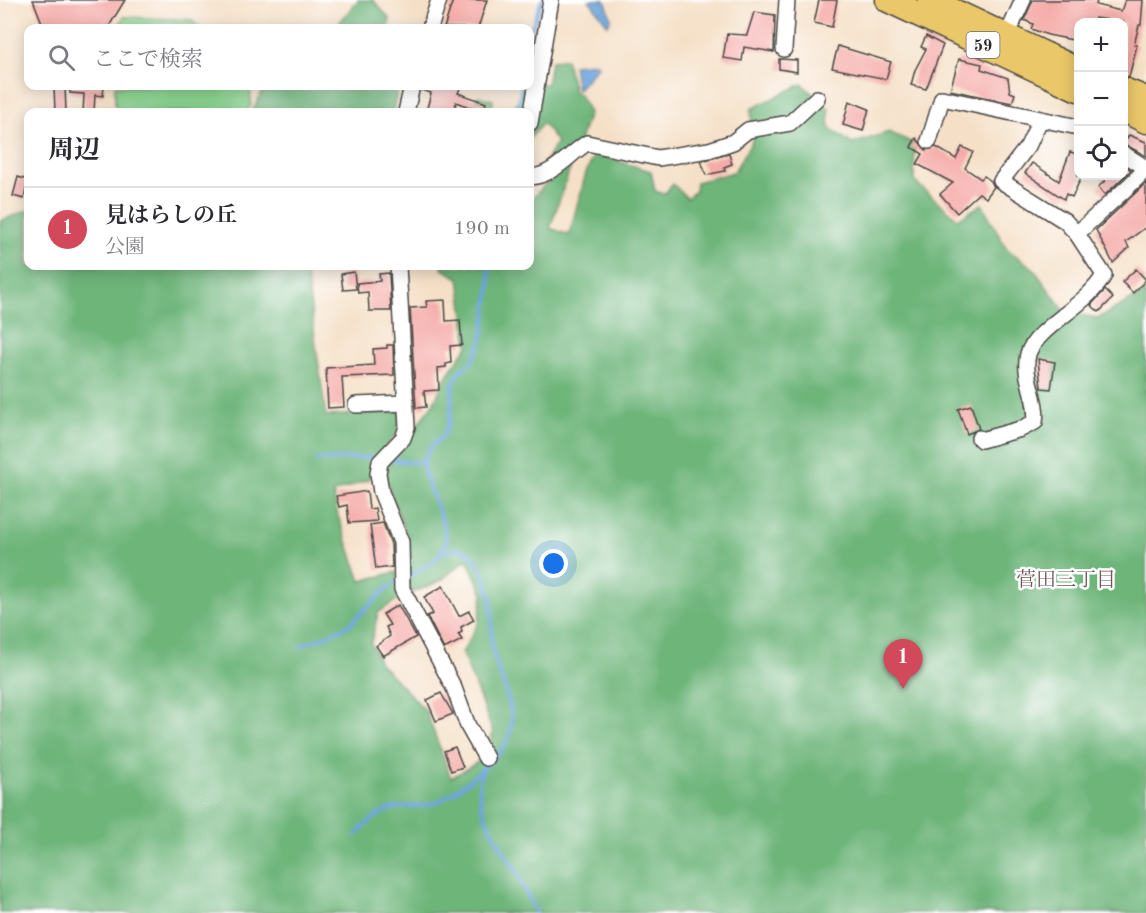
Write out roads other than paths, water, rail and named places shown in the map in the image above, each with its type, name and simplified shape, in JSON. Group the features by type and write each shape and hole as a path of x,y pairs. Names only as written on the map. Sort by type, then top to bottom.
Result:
{"main road":[{"name":"59","path":"888,0 1074,87"},
{"name":"59","path":"930,0 1074,68"},
{"path":"1128,92 1146,99"},
{"path":"1128,112 1146,121"}],"street":[{"path":"431,24 439,0"},
{"path":"533,108 551,0"},
{"path":"784,49 787,0"},
{"path":"1007,35 1023,0"},
{"path":"407,108 411,90"},
{"path":"534,177 547,175 570,154 587,143 658,158 709,150 733,142 748,130 790,123 817,98"},
{"path":"929,141 942,98 1074,126"},
{"path":"979,438 981,440 1021,429 1035,422 1037,409 1027,371 1028,356 1033,344 1072,310 1104,274 1077,234 1065,221 1001,182 1028,146 1040,120"},
{"path":"1077,234 1108,203 1118,198 1146,168 1128,157"},
{"path":"398,270 407,427 402,438 380,462 378,473 381,492 401,542 402,589 454,687 468,726 486,758"},
{"path":"356,405 406,403"}],"water":[{"path":"589,0 605,0 611,18 608,25"},
{"path":"596,63 598,66 577,90 573,65"}],"waterway":[{"path":"533,24 542,0"},
{"path":"519,108 521,90"},
{"path":"407,577 437,559 446,542 444,526 424,472 424,460 430,448 445,433 450,419 453,384 460,371 472,361 482,340 490,288 489,270"},
{"path":"315,460 379,457"},
{"path":"390,459 413,463 424,460"},
{"path":"356,835 388,810 429,805 453,793 498,754 507,742 511,729 509,703 492,646 492,606 488,586 480,566 467,552 457,549 441,552"},
{"path":"300,647 348,626 387,588 398,582"},
{"path":"484,766 480,780 482,808 536,913"}],"place":[{"name":"見はらしの丘","path":"903,689"}],"district":[{"name":"菅田三丁目","path":"1066,579"}]}
